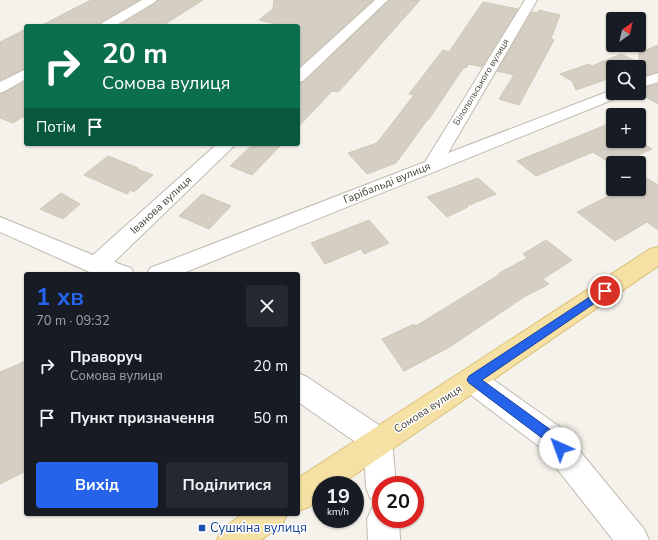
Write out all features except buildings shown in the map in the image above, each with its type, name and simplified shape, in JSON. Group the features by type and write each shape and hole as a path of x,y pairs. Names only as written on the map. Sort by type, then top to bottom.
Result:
{"main road":[{"name":"Сомова вулиця","path":"300,495 658,255"},
{"path":"233,540 268,516"}],"street":[{"path":"109,24 151,0"},
{"path":"300,76 382,0"},
{"name":"Білопольського вулиця","path":"432,165 531,0"},
{"path":"0,88 24,74"},
{"path":"646,81 658,77"},
{"name":"Гарібальді вулиця","path":"163,272 606,97"},
{"name":"Іванова вулиця","path":"96,266 225,146"},
{"path":"0,224 96,266 116,272"},
{"path":"472,380 550,437 633,540"},
{"path":"300,387 378,441 380,476"},
{"path":"383,528 384,540"}],"place":[{"name":"Сушкіна вулиця","path":"202,528"}],"route":[{"path":"560,448 550,437 472,380 605,291"}]}
